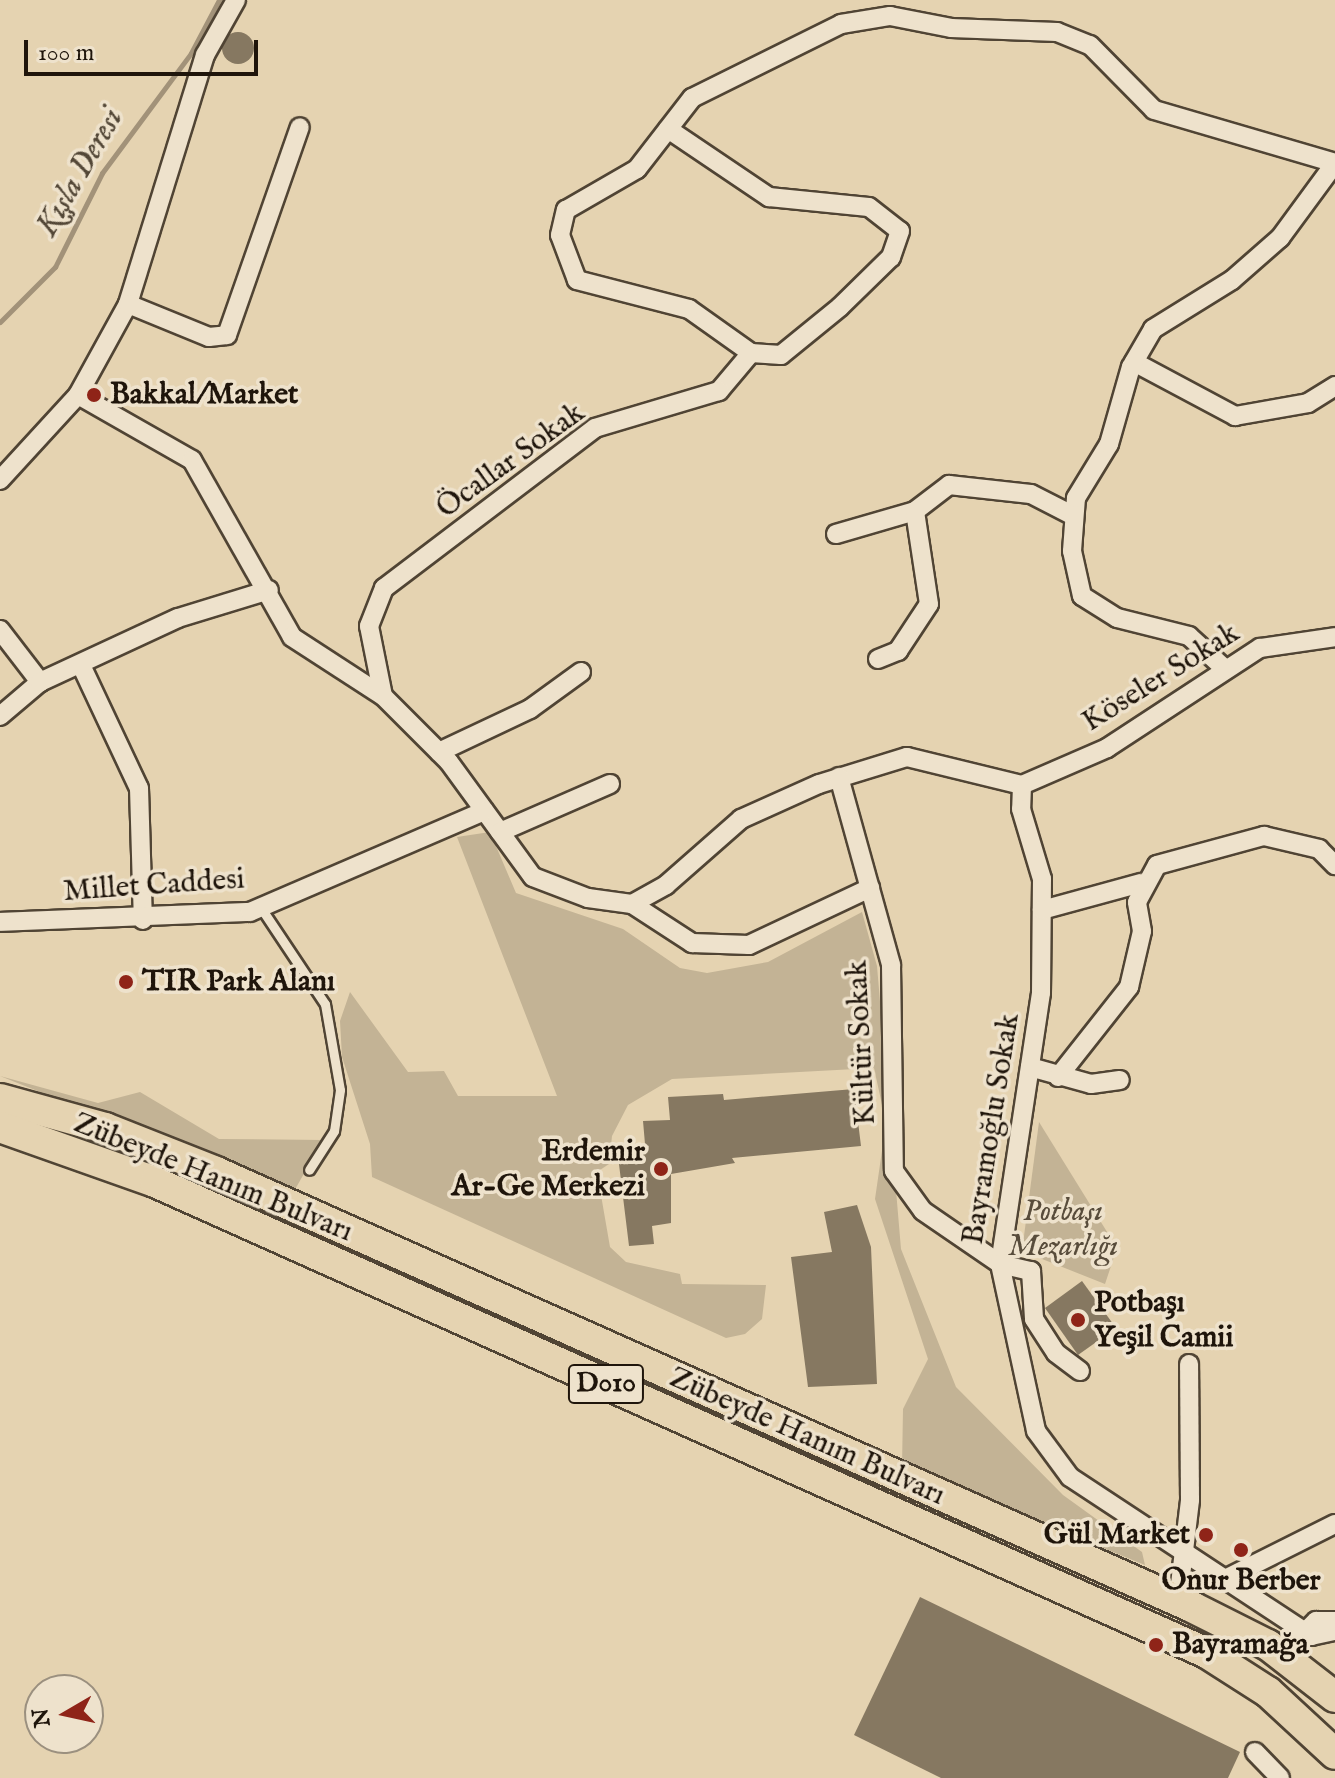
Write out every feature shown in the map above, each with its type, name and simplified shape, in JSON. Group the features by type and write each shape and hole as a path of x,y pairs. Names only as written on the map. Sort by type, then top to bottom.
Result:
{"highway":[{"name":"Zübeyde Hanım Bulvarı","path":"0,1099 105,1128 216,1172 1178,1601 1295,1664 1335,1697"},
{"name":"Zübeyde Hanım Bulvarı","path":"0,1127 170,1188 1207,1653 1268,1692 1335,1754"},
{"path":"1268,1692 1295,1664"}],"street":[{"path":"0,480 78,395 128,304 205,55 236,0"},
{"path":"668,129 769,197 869,207 900,231 891,257 840,307 781,355 751,353 689,309 577,280 560,235 566,210 637,169 692,98 731,73 841,24 890,16 951,28 1057,32 1090,45 1154,110 1335,163 1280,238 1232,280 1153,329 1134,362 1109,444 1076,498 1072,551 1082,596 1117,618 1189,636 1224,668"},
{"path":"128,304 209,337 227,335 300,127"},
{"name":"Öcallar Sokak","path":"383,696 369,626 384,588 595,428 719,391 751,353"},
{"path":"1134,362 1235,416 1308,403 1335,386"},
{"path":"78,395 192,460 269,590 292,637 383,696 439,752 533,877 588,898 632,904 692,943 749,945 870,888"},
{"path":"836,534 915,511 949,485 981,483 1031,494 1074,516"},
{"path":"878,659 898,651 929,604 915,511"},
{"path":"0,716 40,682 178,618 269,590"},
{"path":"0,630 40,682"},
{"name":"Köseler Sokak","path":"1022,785 1107,748 1224,668 1260,648 1335,637"},
{"path":"81,665 139,788 143,920"},
{"path":"439,752 530,709 581,672"},
{"path":"632,904 666,885 741,819 839,777 907,757 1022,785"},
{"name":"Kültür Sokak","path":"839,777 891,965 894,1171 923,1211 1000,1264 1031,1271 1034,1319 1056,1353 1080,1371"},
{"path":"500,832 610,784"},
{"name":"Bayramoğlu Sokak","path":"1022,785 1042,910 1030,1067 1000,1264 1036,1431 1070,1477 1308,1634"},
{"name":"Millet Caddesi","path":"0,922 143,920 261,908 484,811"},
{"path":"1042,910 1141,883 1157,865 1189,851 1264,836 1319,849 1335,865"},
{"path":"1058,1077 1129,987 1142,931 1141,883"},
{"path":"0,916 0,922"},
{"path":"1030,1067 1091,1084 1120,1080"},
{"path":"1178,1601 1185,1551 1189,1364"},
{"path":"1223,1580 1335,1524"},
{"path":"1295,1664 1316,1621 1335,1621"},
{"path":"1308,1634 1335,1631"},
{"path":"1255,1752 1280,1778"}],"lane":[{"path":"261,908 325,1004 340,1090 334,1131 309,1170"}],"green space":[{"path":"490,832 516,893 623,929 680,968 707,973 768,962 862,912 877,966 901,1249 956,1387 1063,1495 1142,1552 1145,1565 902,1467 903,1409 928,1359 875,1199 886,1123 874,1068 672,1079 628,1105 612,1136 609,1164 597,1172 610,1247 626,1262 680,1274 682,1284 766,1285 762,1319 745,1334 726,1338 372,1177 370,1144 342,1057 340,1021 350,992 408,1072 444,1071 458,1096 557,1096 457,837"},
{"path":"0,1076 98,1103 140,1092 219,1139 323,1140 293,1193"},
{"name":"Potbaşı Mezarlığı","path":"1039,1122 1117,1248 1105,1284 1022,1251"}],"building":[{"path":"238,32 250,36 254,48 250,60 238,64 226,60 222,48 226,36"},
{"name":"Erdemir Ar-Ge Merkezi","path":"854,1089 861,1146 732,1158 735,1163 671,1174 671,1223 652,1226 654,1244 629,1246 617,1148 645,1144 643,1121 670,1120 668,1097 723,1094 724,1100"},
{"path":"857,1205 871,1247 877,1384 808,1387 791,1257 832,1252 824,1212"},
{"name":"Potbaşı Yeşil Camii","path":"1082,1281 1116,1328 1078,1355 1045,1308"},
{"path":"920,1597 1240,1752 1228,1778 941,1778 854,1735"}],"waterway":[{"name":"Kışla Deresi","path":"0,322 55,267 102,173 191,53 219,0"}],"place":[{"name":"Bakkal/Market","path":"94,395"},
{"name":"TIR Park Alanı","path":"126,982"},
{"name":"Erdemir Ar-Ge Merkezi","path":"661,1169"},
{"name":"Potbaşı Yeşil Camii","path":"1078,1320"},
{"name":"Gül Market","path":"1206,1535"},
{"name":"Onur Berber","path":"1241,1550"},
{"name":"Bayramağa","path":"1156,1645"}]}
